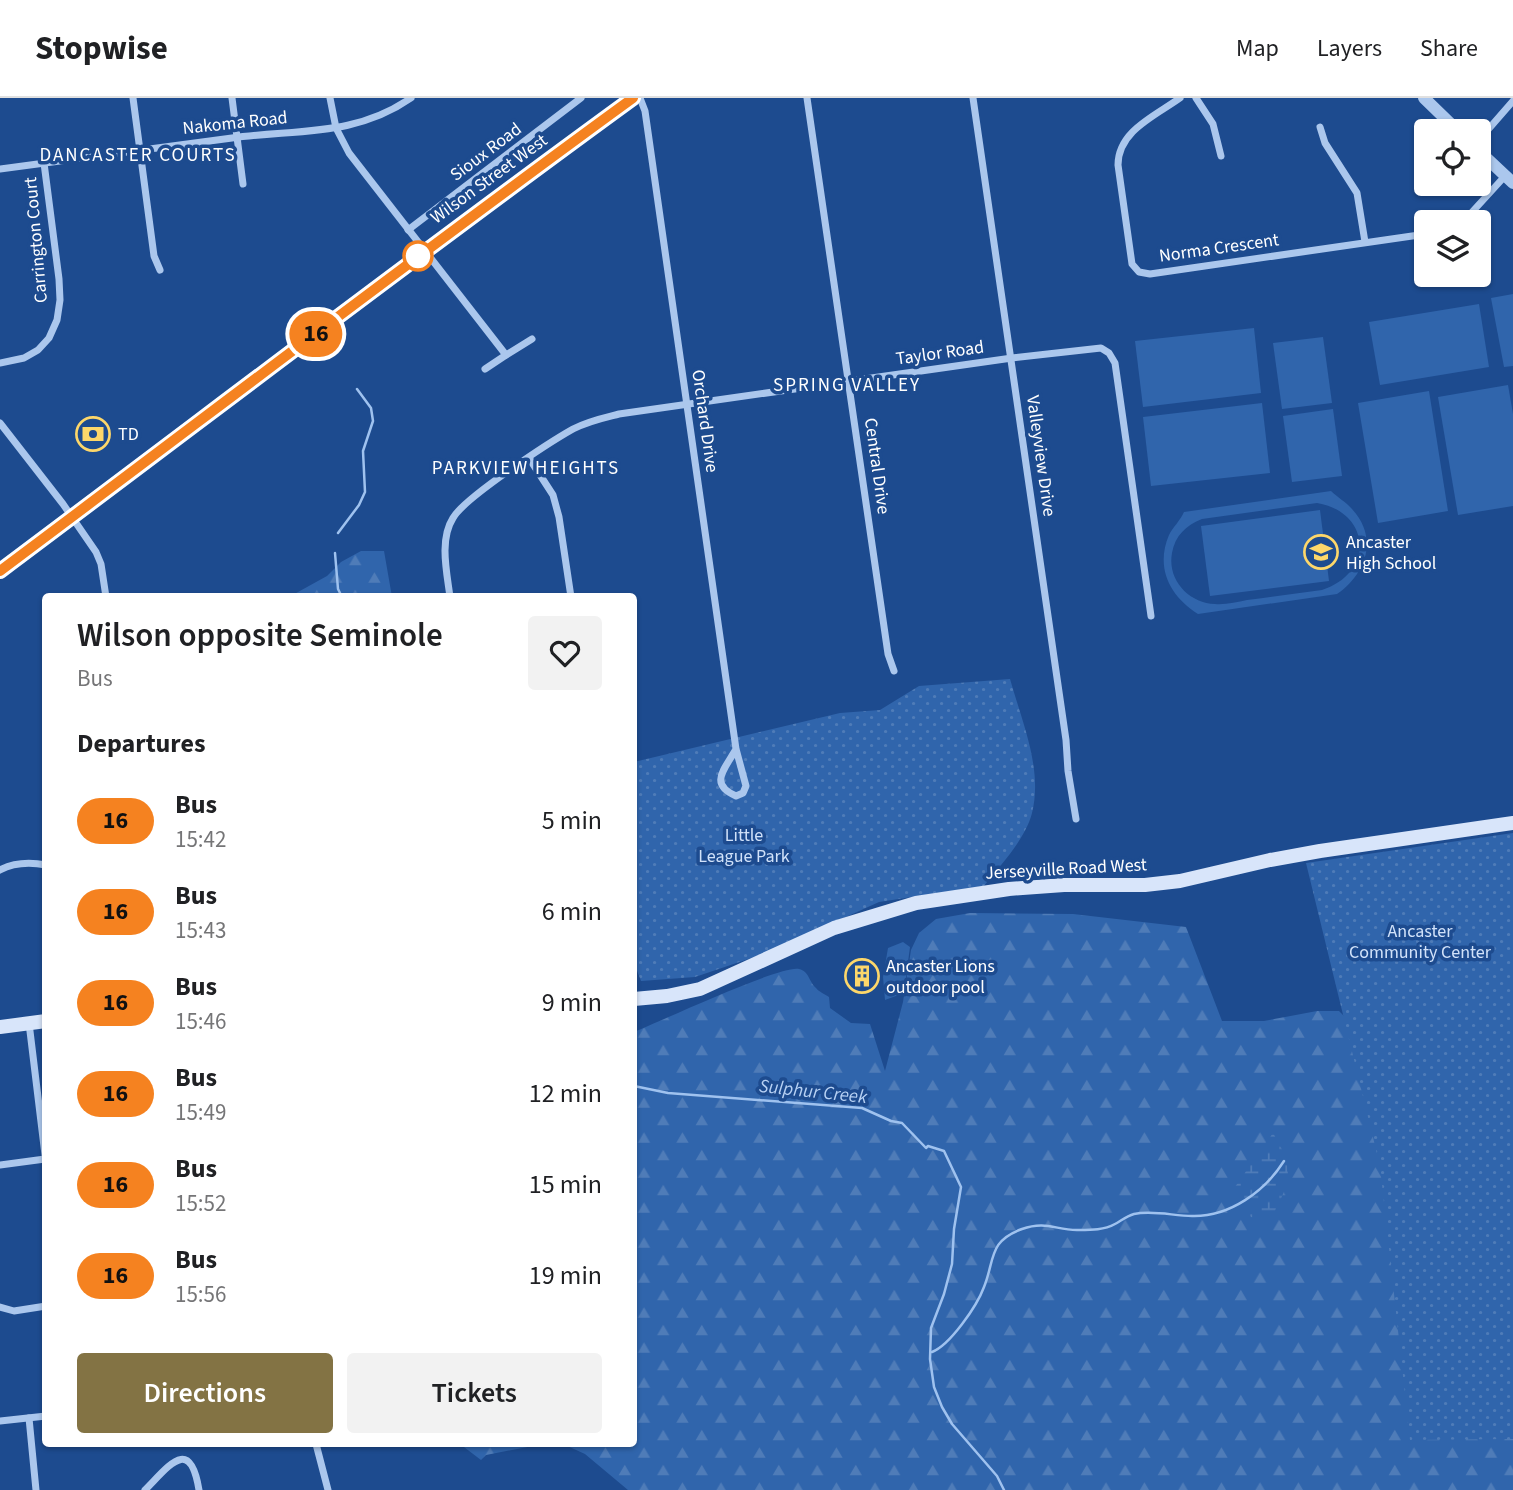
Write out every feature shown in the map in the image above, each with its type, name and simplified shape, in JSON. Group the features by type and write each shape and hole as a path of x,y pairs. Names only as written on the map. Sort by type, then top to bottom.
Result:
{"main road":[{"name":"Wilson Street West","path":"0,571 326,328 426,250 633,98"},
{"name":"Jerseyville Road West","path":"637,999 701,989 834,928 916,903 1009,889 1064,885 1145,885 1180,881 1320,851 1513,823"},
{"path":"0,1027 42,1021"}],"street":[{"path":"132,98 154,256 160,271"},
{"path":"232,98 243,184"},
{"path":"330,98 336,128 349,153 506,355"},
{"name":"Nakoma Road","path":"0,169 237,137 336,128 374,119 411,98"},
{"name":"Sioux Road","path":"408,230 581,98"},
{"name":"Orchard Drive","path":"640,98 645,111 736,749 746,786 743,793 736,796 725,791 720,784 720,777 736,749"},
{"name":"Central Drive","path":"807,98 888,654 894,671"},
{"name":"Valleyview Drive","path":"973,98 1076,819"},
{"name":"Norma Crescent","path":"1180,98 1130,134 1119,150 1118,166 1132,264 1139,272 1150,274 1414,236"},
{"path":"1196,98 1213,124 1221,156"},
{"path":"1424,98 1446,119"},
{"path":"1491,126 1513,101"},
{"path":"1320,128 1325,143 1357,192 1365,242"},
{"path":"1476,210 1509,179 1491,162"},
{"name":"Carrington Court","path":"0,363 24,358 38,350 49,338 57,320 60,300 44,163"},
{"path":"485,369 532,339"},
{"name":"Taylor Road","path":"450,593 445,550 452,518 465,503 529,458 573,429 591,421 619,414 1012,358 1101,348 1109,353 1115,363 1151,616"},
{"path":"0,424 72,516 96,552 101,564 105,593"},
{"path":"529,458 553,495 570,593"},
{"path":"0,870 9,865 42,865"},
{"path":"29,1023 42,1135"},
{"path":"0,1166 42,1161"},
{"path":"0,1307 14,1311 42,1307"},
{"path":"0,1421 42,1416"},
{"path":"29,1418 36,1490"},
{"path":"317,1447 328,1490"},
{"path":"145,1490 169,1466 180,1460 189,1460 194,1465 199,1490"}],"green space":[{"path":"1513,294 1513,366 1504,367 1491,298"},
{"path":"1479,304 1489,367 1380,385 1369,322"},
{"path":"1254,328 1261,393 1143,407 1135,341"},
{"path":"1323,337 1332,403 1282,409 1273,343"},
{"path":"1508,385 1513,414 1513,506 1458,515 1438,397"},
{"path":"1429,391 1448,511 1378,523 1358,403"},
{"path":"1262,403 1270,473 1151,486 1143,417"},
{"path":"1333,409 1342,476 1292,482 1283,416"},
{"path":"1331,491 1350,506 1360,520 1367,543 1366,555 1355,576 1337,594 1198,614 1173,590 1165,570 1165,547 1169,535 1184,512","holes":["1317,503 1335,509 1348,518 1356,530 1360,544 1358,557 1351,570 1339,582 1322,590 1227,604 1205,603 1189,595 1173,572 1173,547 1182,532 1196,521"]},
{"path":"1320,510 1329,581 1210,596 1201,526"},
{"path":"361,551 384,551 391,593 296,593 327,576 341,562"},
{"name":"Little League Park","path":"1010,679 1030,746 1035,796 1024,833 984,886 879,902 769,952 695,977 641,981 637,971 637,761 840,713 880,710 919,686"},
{"name":"Ancaster Community Center","path":"1513,833 1513,1439 1410,1440 1380,1166 1306,863"},
{"path":"970,913 1073,914 1186,927 1222,1021 1264,1021 1317,1011 1339,1011 1347,1019 1513,1439 1513,1490 628,1490 585,1454 570,1447 637,1447 637,1031 745,985 787,970 799,969 805,972 817,989 829,997 830,1008 851,1023 870,1024 885,1071 903,1002 911,950 919,933 936,919"},
{"path":"903,942 910,947 904,993 885,1000 883,977 888,948"},
{"path":"1273,1133 1285,1157 1288,1177 1270,1220 1251,1217 1230,1194"},
{"path":"464,1447 527,1447 486,1455 481,1460"}],"waterway":[{"path":"338,533 359,505 365,492 363,451 373,421 371,408 357,389"},
{"path":"335,553 340,593"},
{"name":"Sulphur Creek","path":"637,1087 668,1093 862,1108 902,1123 926,1148 928,1146 944,1151 961,1187 952,1264 931,1328 930,1359 934,1387 952,1424 997,1476 1004,1490"},
{"path":"932,1352 947,1342 969,1314 984,1287 994,1252 1003,1239 1011,1234 1031,1226 1071,1230 1098,1229 1141,1213 1192,1216 1220,1212 1257,1192 1284,1161"}],"bus line":[{"name":"16","path":"0,571 326,328 426,250 633,98"}],"place":[{"name":"TD","path":"93,434"},
{"name":"Ancaster High School","path":"1321,552"},
{"name":"Ancaster Lions outdoor pool","path":"862,976"}],"district":[{"name":"DANCASTER COURTS","path":"138,155"},
{"name":"SPRING VALLEY","path":"847,385"},
{"name":"PARKVIEW HEIGHTS","path":"526,468"}]}
